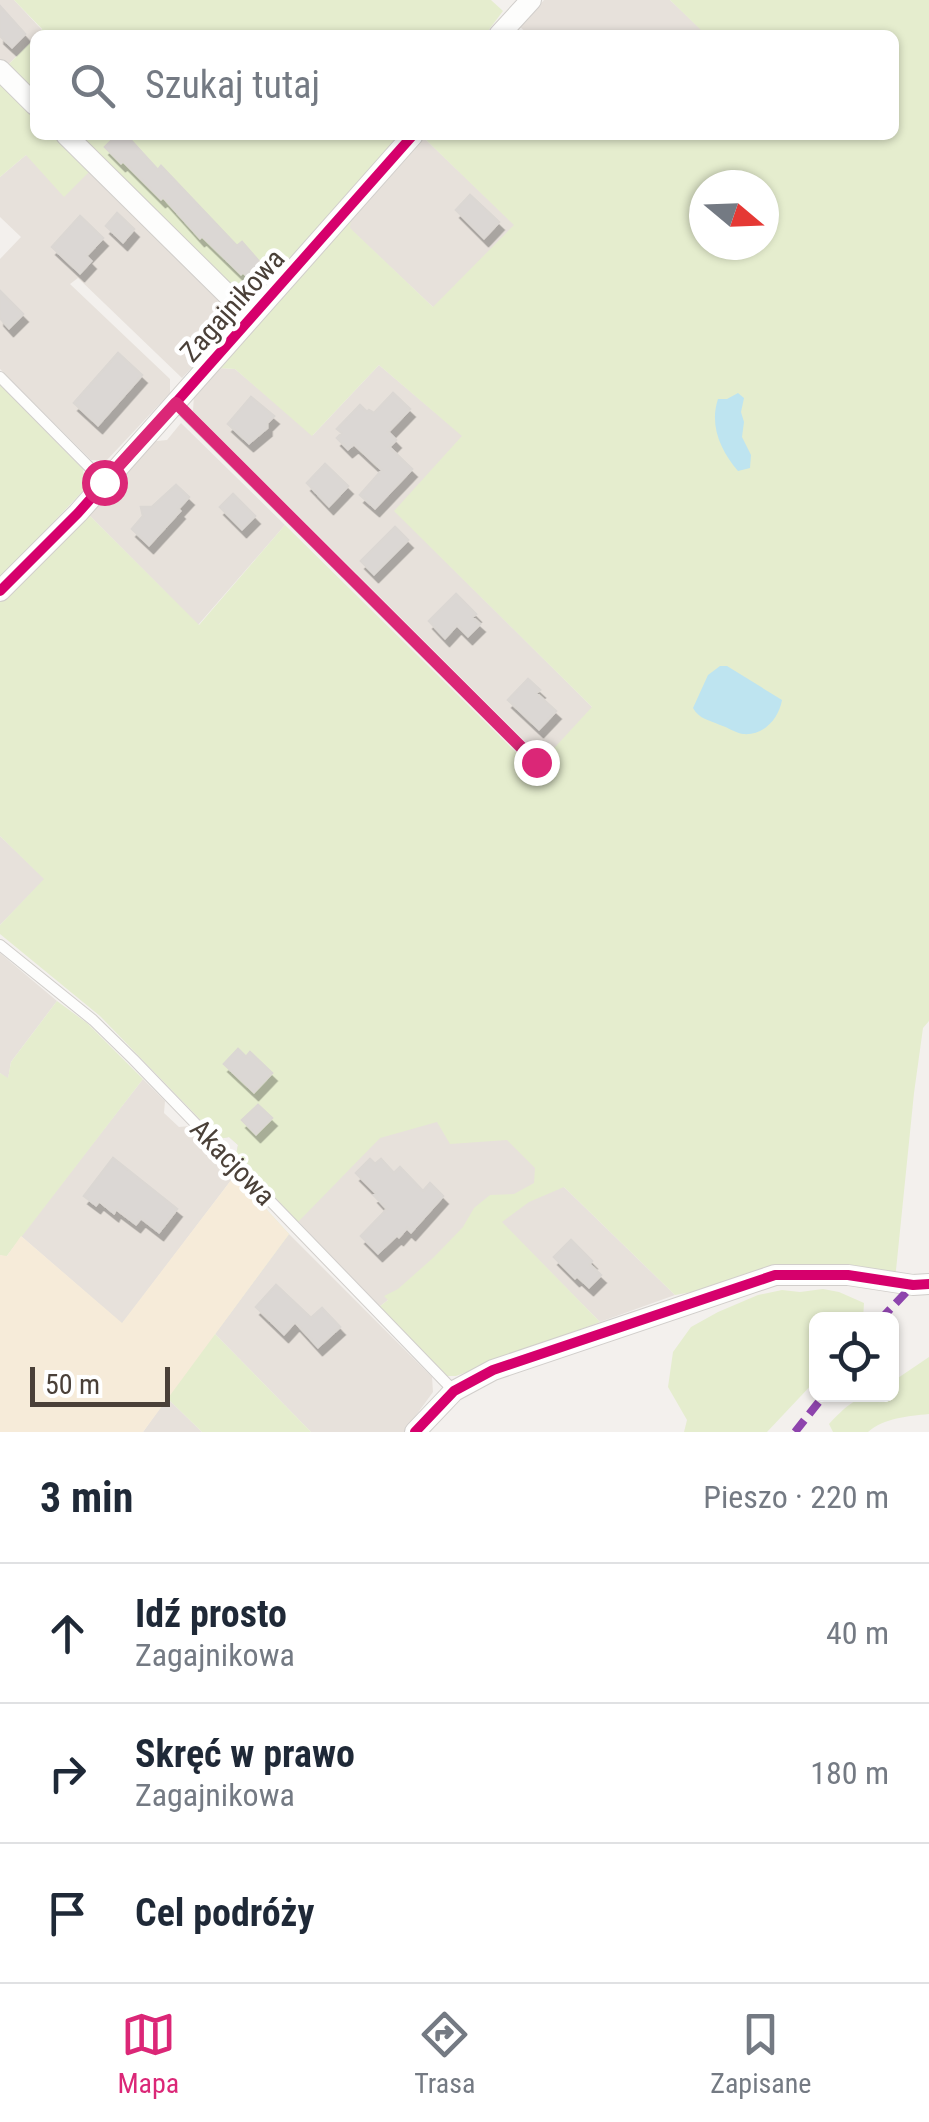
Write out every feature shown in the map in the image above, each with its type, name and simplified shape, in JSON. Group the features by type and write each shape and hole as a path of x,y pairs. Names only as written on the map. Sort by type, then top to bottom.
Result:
{"street":[{"path":"504,30 531,0"},
{"path":"0,70 30,99"},
{"path":"71,140 251,318"},
{"name":"Zagajnikowa","path":"0,591 78,512 409,140"},
{"path":"415,1432 454,1391 492,1370 775,1275 848,1276 929,1284"}],"lane":[{"path":"0,378 104,482"},
{"name":"Zagajnikowa","path":"176,403 536,762"},
{"name":"Akacjowa","path":"0,945 93,1020 133,1059 454,1391"}],"shaded area":[{"path":"0,0 14,0 42,30 30,30 30,42 8,65 0,59"},
{"path":"544,0 670,0 702,30 523,30 520,27"},
{"path":"420,140 426,140 515,225 434,308 349,228 351,215"},
{"path":"26,155 89,172 238,318 182,378 78,278 70,284 170,379 170,393 106,461 91,460 0,369 0,259 21,237 0,217 0,177"},
{"path":"379,365 463,436 395,511 593,708 544,760 193,411 194,395 218,368 235,369 313,435"},
{"path":"181,423 285,525 198,625 85,511 148,442 167,440"},
{"path":"0,836 45,879 0,925"},
{"path":"308,936 675,1295 600,1322 495,1216 379,1307 236,1155 238,1145 229,1137 219,1139"},
{"path":"0,953 57,1001 11,1062 8,1079 0,1073"},
{"path":"143,1079 165,1101 164,1113 179,1127 190,1126 235,1175 122,1324 21,1236"},
{"path":"289,1234 432,1377 433,1392 404,1432 311,1432 215,1334"},
{"path":"167,1398 202,1432 143,1432"}],"green space":[{"path":"14,0 491,0 503,11 489,30 42,29"},
{"path":"670,0 929,0 929,1021 923,1028 914,1093 895,1280 726,1286 675,1295 564,1187 529,1202 502,1222 600,1322 456,1376 445,1376 379,1307 388,1300 384,1296 398,1289 434,1257 463,1227 474,1208 490,1195 514,1194 534,1183 535,1168 507,1140 450,1144 437,1122 380,1138 298,1222 236,1155 238,1145 229,1137 219,1139 100,1016 0,934 0,925 44,879 0,836 0,602 85,511 199,625 285,525 534,770 592,707 394,511 462,436 379,365 312,436 235,369 218,368 351,215 350,228 433,307 514,225 426,140 899,140 899,30 701,30"},
{"path":"30,43 30,140 398,140 238,318 89,172 64,197 26,155 0,177 0,85 8,65"},
{"path":"0,385 83,469 85,489 0,578"},
{"path":"57,1001 87,1023 143,1079 6,1257 0,1255 0,1073 8,1078 11,1062"},
{"path":"235,1175 289,1234 215,1334 311,1432 202,1432 167,1398 190,1367"},
{"path":"823,1289 864,1303 863,1312 809,1312 809,1387 767,1432 684,1432 687,1420 668,1387 673,1352 691,1327 758,1295 782,1290"},
{"path":"929,1357 929,1414 889,1421 868,1432 833,1432 829,1424 854,1402 899,1402 899,1377"}],"sand":[{"path":"235,1175 289,1234 143,1432 0,1432 0,1255 7,1256 21,1236 122,1323"}],"water":[{"path":"738,393 744,398 742,437 751,455 750,468 738,471 722,447 715,419 718,399"},
{"path":"727,666 782,700 778,713 764,729 740,733 695,712 693,708 708,675"}],"building":[{"path":"0,6 25,34 12,47 0,36"},
{"path":"112,140 131,140 158,170 161,166 237,246 242,242 262,265 249,278 241,274 200,238 163,197 105,147"},
{"path":"470,195 499,222 484,238 456,210"},
{"path":"117,213 134,229 123,242 106,226"},
{"path":"80,216 103,238 86,256 91,261 80,273 52,247"},
{"path":"0,291 23,314 9,328 0,318"},
{"path":"118,353 142,375 98,425 74,403"},
{"path":"393,393 410,409 388,432 396,440 389,447 412,469 375,508 360,495 382,470 354,444 348,449 337,438 342,433 337,429 360,405 374,413"},
{"path":"251,397 274,416 267,428 249,443 228,424"},
{"path":"325,464 348,486 329,506 307,483"},
{"path":"176,485 189,497 149,545 132,529 143,516 141,507 152,507"},
{"path":"233,494 255,516 242,529 220,507"},
{"path":"395,527 408,540 374,574 361,561"},
{"path":"456,594 476,614 472,617 480,624 468,636 457,625 445,638 429,621"},
{"path":"528,679 540,690 536,693 556,711 539,729 508,700"},
{"path":"238,1049 246,1057 250,1052 272,1073 254,1092 224,1064"},
{"path":"258,1105 272,1118 256,1134 242,1120"},
{"path":"113,1158 177,1209 159,1232 141,1218 136,1224 116,1209 114,1213 99,1201 96,1205 84,1196"},
{"path":"370,1159 375,1164 381,1159 394,1173 400,1167 423,1191 430,1183 443,1196 411,1232 407,1228 378,1253 361,1236 387,1209 356,1173"},
{"path":"571,1240 601,1275 589,1287 554,1257"},
{"path":"276,1285 311,1318 322,1308 340,1327 318,1347 295,1322 284,1334 256,1307"}],"marked path":[{"path":"888,1312 913,1285"},
{"path":"795,1432 819,1402"}],"cycle path":[{"path":"0,591 78,513 409,140"},
{"path":"415,1432 454,1391 493,1370 775,1275 848,1275 929,1284"}],"route":[{"path":"104,482 176,403 536,762"}]}
